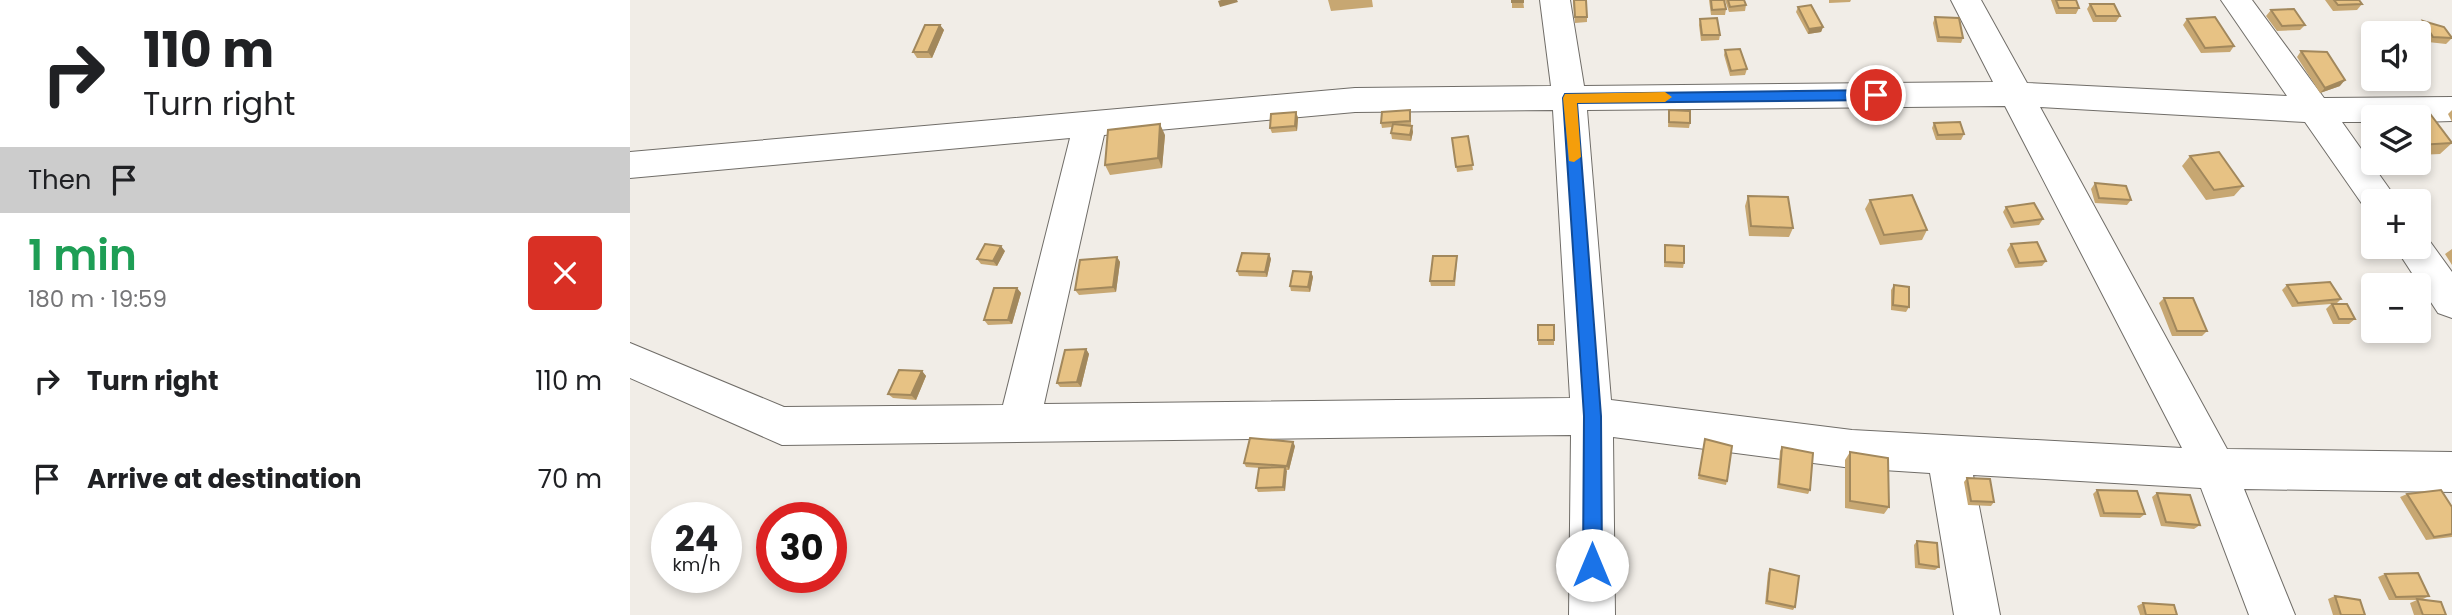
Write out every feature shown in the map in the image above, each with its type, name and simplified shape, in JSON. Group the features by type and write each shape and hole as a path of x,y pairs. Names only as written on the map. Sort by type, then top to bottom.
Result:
{"street":[{"path":"1555,0 1569,98 1592,416 1592,615"},
{"path":"1966,0 2215,468 2272,615"},
{"path":"2236,0 2371,189"},
{"path":"630,165 1355,100 2015,94 2315,110 2452,109"},
{"path":"1019,423 1090,124"},
{"path":"2422,259 2452,302"},
{"path":"630,360 782,426 1592,416 1852,449 2215,468 2452,472"},
{"path":"1948,454 1977,615"}],"building":[{"path":"1574,0 1586,0 1587,17 1575,17"},
{"path":"1711,0 1724,0 1726,9 1712,10"},
{"path":"1728,0 1744,0 1746,5 1730,7"},
{"path":"2056,0 2076,0 2079,8 2059,8"},
{"path":"2334,0 2359,0 2362,4 2338,5"},
{"path":"2090,4 2114,4 2120,16 2096,16"},
{"path":"1811,5 1823,27 1809,29 1798,7"},
{"path":"2294,9 2305,25 2282,26 2271,10"},
{"path":"1935,17 1959,18 1963,38 1939,37"},
{"path":"2215,17 2234,46 2205,48 2187,19"},
{"path":"1717,18 1720,35 1702,35 1700,19"},
{"path":"2431,23 2444,27 2452,38 2433,37"},
{"path":"925,25 940,25 928,52 913,52"},
{"path":"1740,49 1747,69 1731,71 1725,50"},
{"path":"2301,51 2327,52 2345,80 2325,88"},
{"path":"1866,103 1888,104 1890,117 1869,117"},
{"path":"1410,110 1410,121 1381,123 1382,112"},
{"path":"1669,110 1690,111 1690,123 1669,122"},
{"path":"1296,112 1295,126 1270,128 1271,114"},
{"path":"2431,115 2452,143 2431,144"},
{"path":"1960,122 1964,134 1938,135 1934,123"},
{"path":"1160,124 1158,158 1105,165 1108,130"},
{"path":"1393,124 1412,126 1410,135 1391,133"},
{"path":"1468,136 1473,165 1456,167 1452,138"},
{"path":"2219,152 2243,186 2214,190 2190,156"},
{"path":"2095,183 2126,186 2131,200 2099,198"},
{"path":"1912,195 1927,230 1884,235 1870,200"},
{"path":"1748,196 1788,197 1793,228 1751,226"},
{"path":"2034,203 2043,219 2014,223 2006,207"},
{"path":"2037,242 2046,261 2019,263 2011,244"},
{"path":"985,244 1001,246 993,261 977,259"},
{"path":"1665,245 1684,246 1684,263 1665,262"},
{"path":"1242,253 1269,254 1265,272 1237,271"},
{"path":"1433,256 1457,256 1454,281 1430,281"},
{"path":"1117,257 1113,287 1075,290 1080,260"},
{"path":"1293,271 1311,272 1308,287 1290,286"},
{"path":"2330,282 2341,299 2298,303 2287,285"},
{"path":"1894,285 1909,287 1909,307 1893,305"},
{"path":"994,288 1017,288 1008,320 984,320"},
{"path":"2164,298 2193,298 2207,331 2177,331"},
{"path":"2332,304 2347,304 2355,319 2339,319"},
{"path":"1538,325 1554,325 1554,340 1538,340"},
{"path":"1086,349 1077,382 1057,383 1065,350"},
{"path":"899,370 922,371 911,395 888,394"},
{"path":"1250,438 1293,442 1287,466 1244,463"},
{"path":"1705,439 1732,446 1727,481 1699,475"},
{"path":"1782,447 1813,453 1810,490 1779,484"},
{"path":"1850,452 1888,458 1889,507 1850,501"},
{"path":"1285,467 1283,487 1256,488 1259,468"},
{"path":"1967,478 1990,479 1994,502 1971,501"},
{"path":"2097,490 2137,491 2145,514 2104,513"},
{"path":"2441,490 2452,507 2452,534 2434,537 2407,494"},
{"path":"2157,493 2190,495 2200,525 2166,522"},
{"path":"1917,541 1937,543 1939,567 1919,564"},
{"path":"1770,569 1799,576 1795,607 1767,601"},
{"path":"2418,573 2429,596 2396,597 2385,574"},
{"path":"2335,596 2360,600 2365,615 2341,615"},
{"path":"2417,599 2441,602 2446,615 2423,615"},
{"path":"2143,603 2174,605 2177,615 2146,615"}],"slow traffic":[{"path":"1574,157 1569,98 1665,97"}],"route":[{"path":"1592,565 1592,416 1569,98 1876,95"}]}
